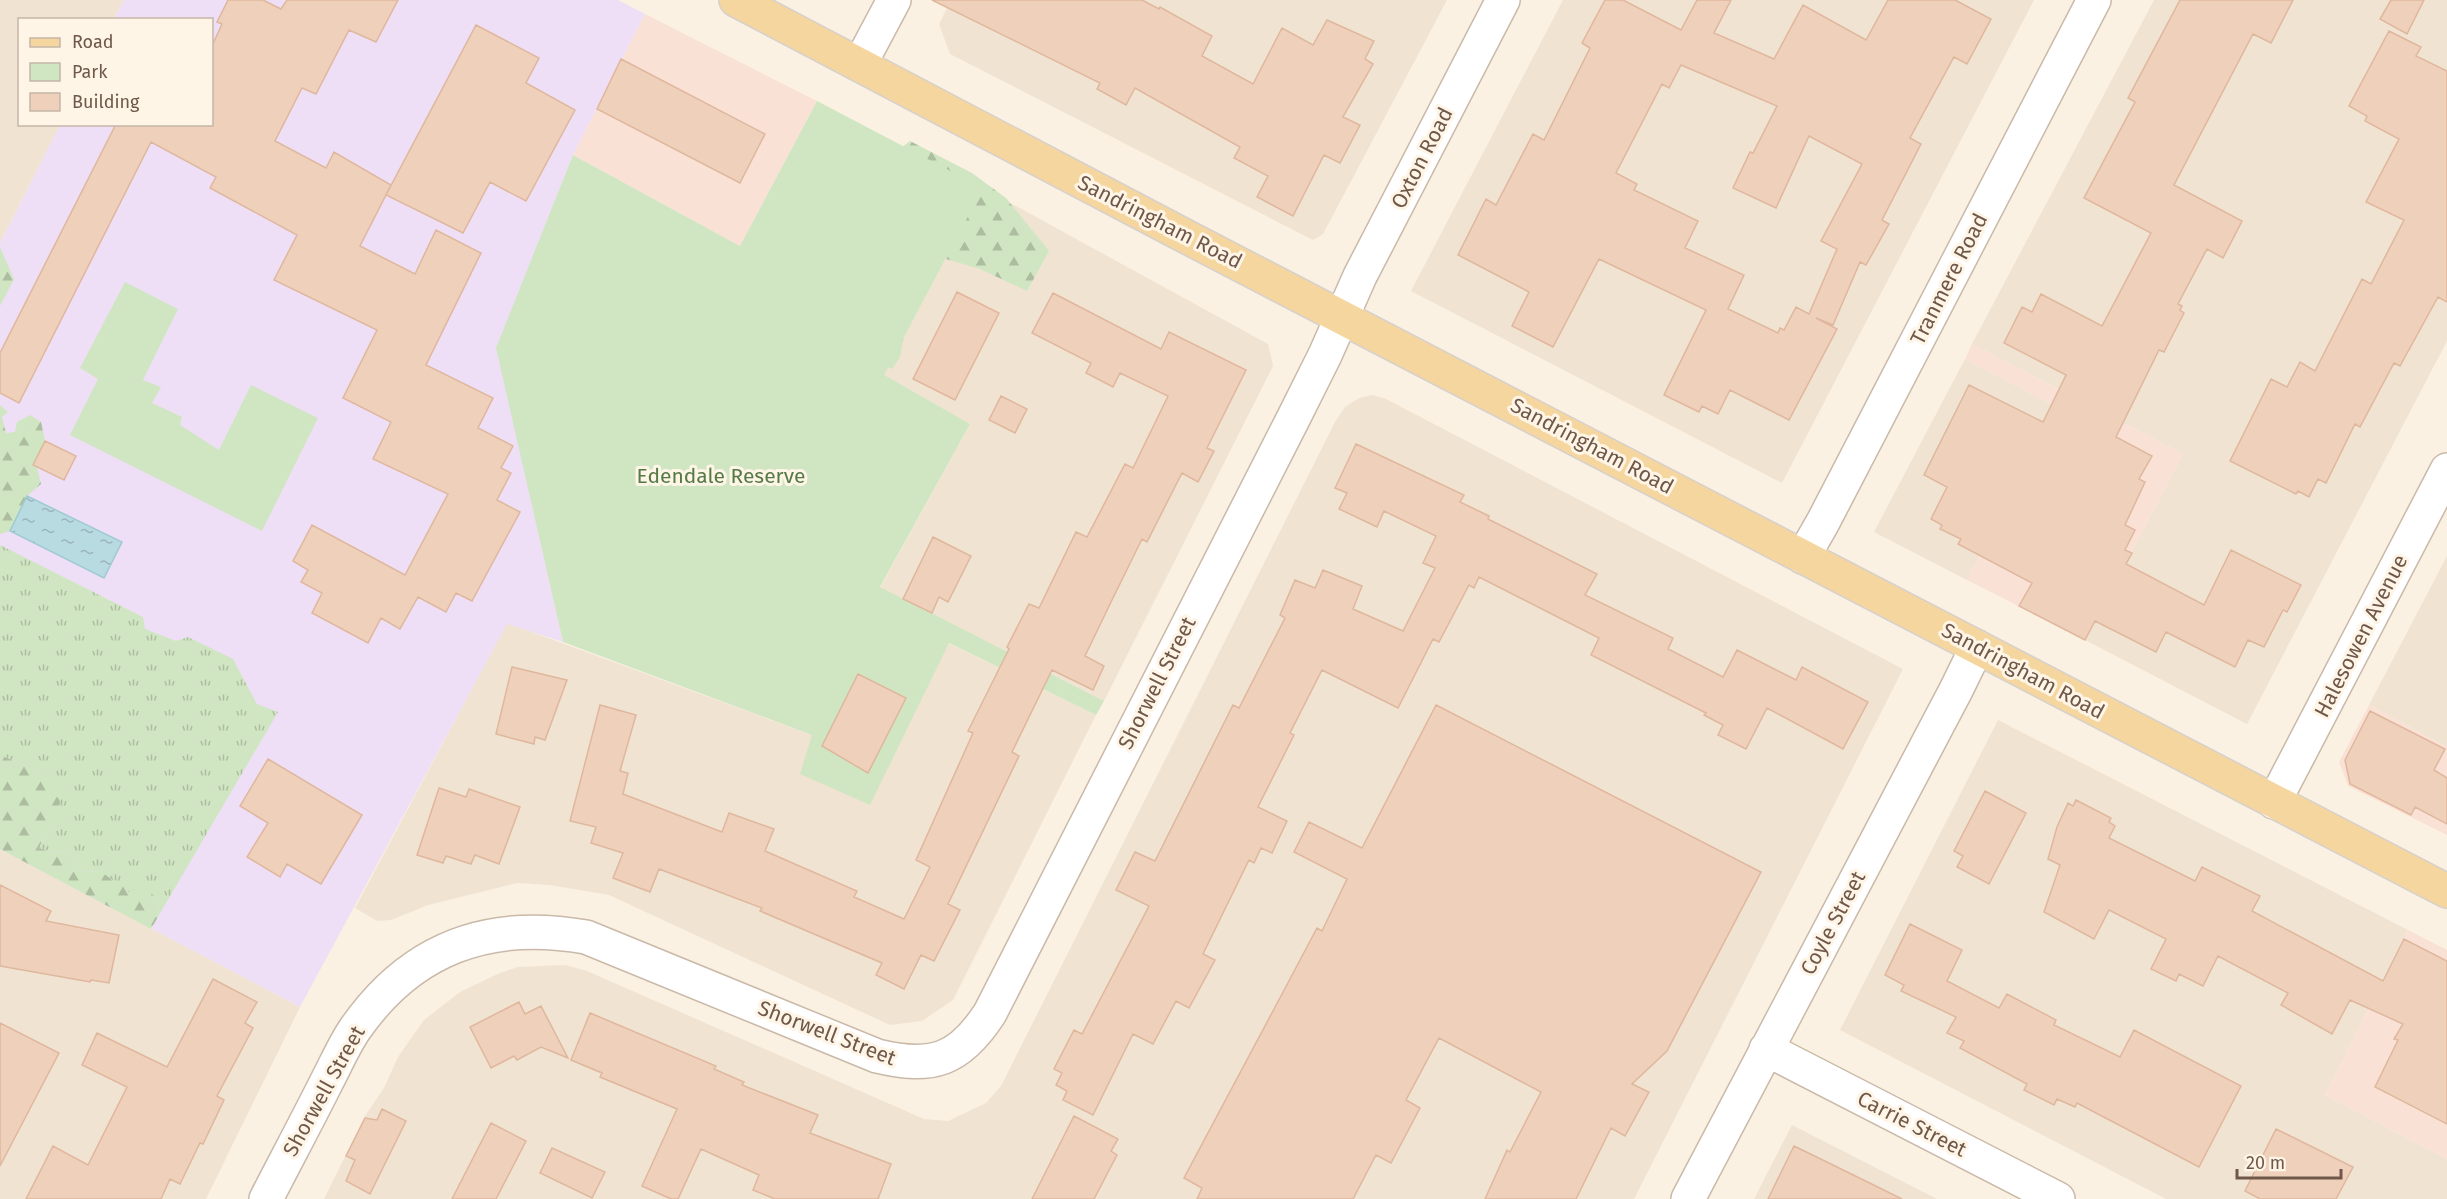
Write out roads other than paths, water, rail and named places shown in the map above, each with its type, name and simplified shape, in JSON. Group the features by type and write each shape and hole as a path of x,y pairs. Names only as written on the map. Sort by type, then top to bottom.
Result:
{"main road":[{"name":"Sandringham Road","path":"736,0 1185,236 2447,891"}],"street":[{"path":"860,64 894,0"},
{"name":"Oxton Road","path":"1342,316 1360,276 1503,0"},
{"name":"Tranmere Road","path":"1803,556 1823,522 2094,0"},
{"name":"Shorwell Street","path":"266,1199 354,1030 376,1004 402,977 447,949 507,932 561,933 586,937 878,1056 904,1062 933,1061 955,1053 975,1036 990,1013 1287,430 1342,316"},
{"name":"Halesowen Avenue","path":"2274,802 2447,470"},
{"name":"Coyle Street","path":"1688,1199 1977,646"},
{"name":"Carrie Street","path":"1766,1048 2058,1199"}],"water":[{"path":"27,496 122,542 104,578 10,531"}],"park label":[{"name":"Edendale Reserve","path":"721,476"}]}
